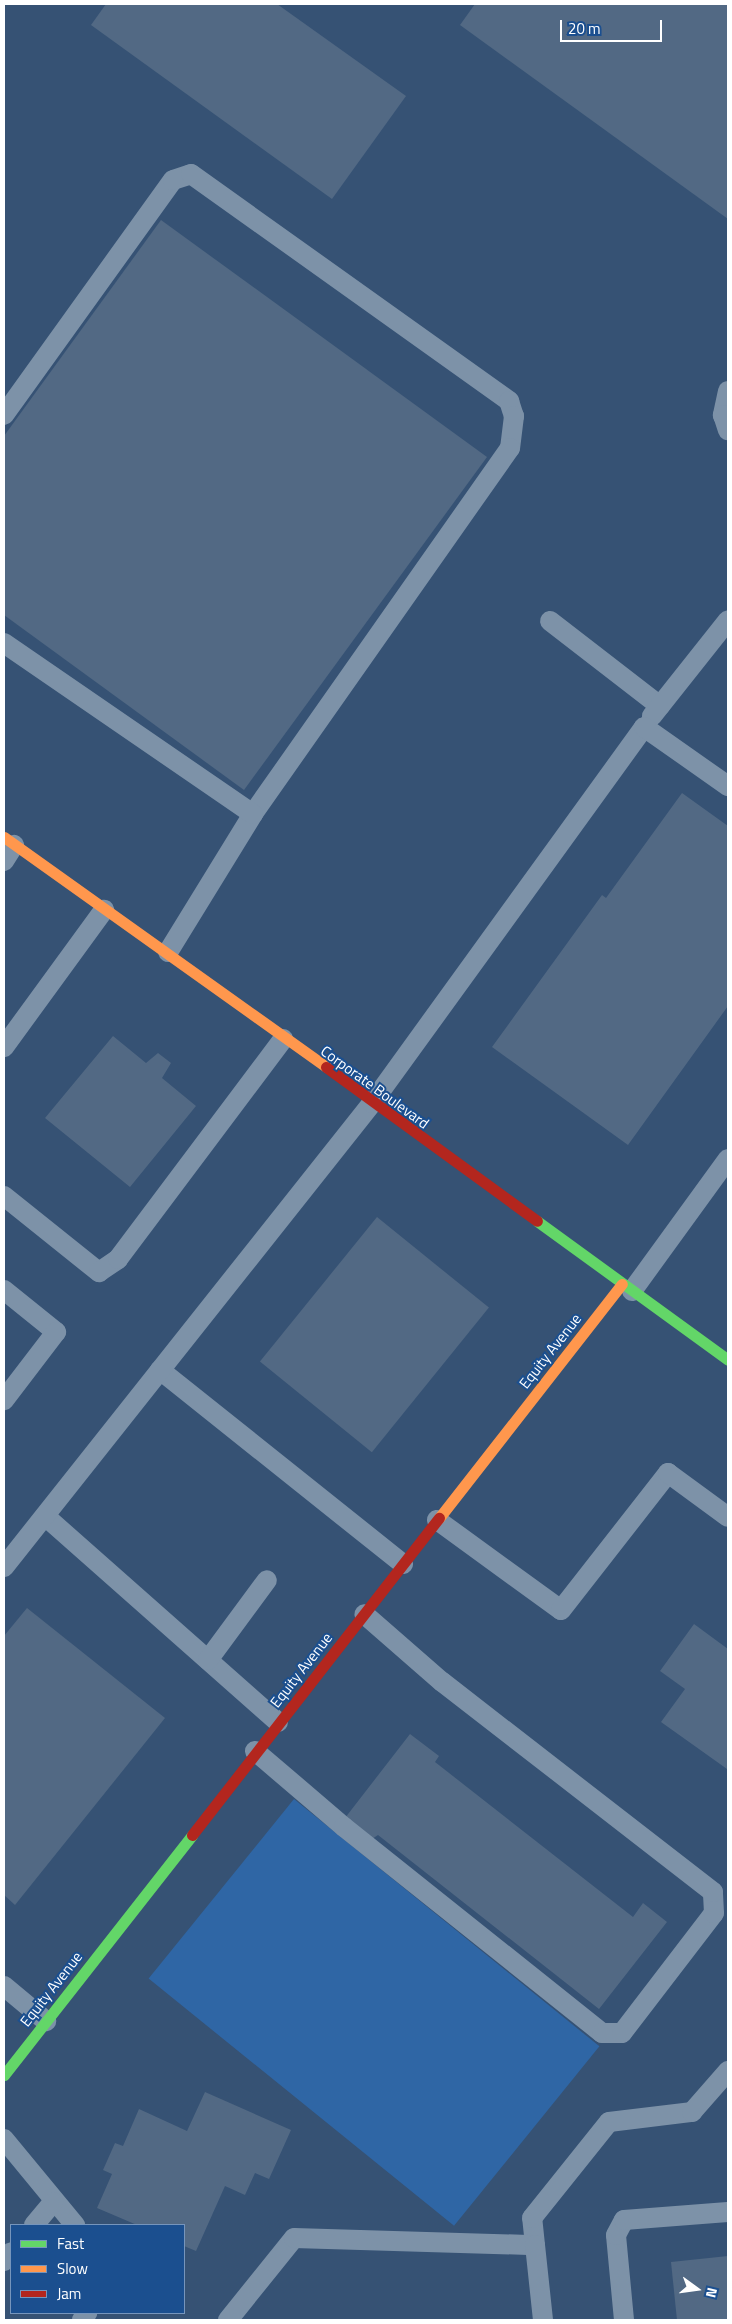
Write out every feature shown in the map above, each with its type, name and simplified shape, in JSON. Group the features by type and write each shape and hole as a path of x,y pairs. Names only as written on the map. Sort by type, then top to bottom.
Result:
{"street":[{"name":"Corporate Boulevard","path":"7,848 168,952 283,1040 728,1360"},
{"name":"Equity Avenue","path":"4,2075 437,1520 627,1287"}],"lane":[{"path":"4,415 173,180 191,174 509,401 514,416 510,448 253,814 168,952"},
{"path":"728,391 723,414 728,430"},
{"path":"4,1567 372,1103 644,727 728,620"},
{"path":"550,621 660,706"},
{"path":"4,643 253,814"},
{"path":"644,727 728,786"},
{"path":"4,1047 104,910"},
{"path":"4,1196 99,1272 118,1259 283,1040"},
{"path":"627,1287 728,1159"},
{"path":"4,1290 56,1332 4,1400"},
{"path":"160,1370 404,1564"},
{"path":"437,1520 561,1610 668,1473 728,1517"},
{"path":"45,1516 278,1722"},
{"path":"208,1660 267,1580"},
{"path":"255,1751 344,1827 602,2033 622,2033 714,1913 713,1892 442,1682 364,1614"},
{"path":"4,1986 46,2021"},
{"path":"543,2320 532,2218 609,2122 692,2112 728,2071"},
{"path":"4,2139 54,2202 74,2224"},
{"path":"35,2224 54,2202"},
{"path":"624,2320 616,2235 624,2220 728,2212"},
{"path":"228,2320 294,2238 536,2246"}],"shaded area":[{"path":"294,1799 599,2046 454,2226 149,1979"}],"building":[{"path":"106,4 277,4 406,96 332,199 91,25"},
{"path":"475,4 728,4 728,219 460,25"},
{"path":"161,220 487,457 244,790 4,615 4,436"},
{"path":"682,793 728,826 728,1006 628,1145 492,1047 602,895 606,898"},
{"path":"113,1036 146,1063 158,1053 171,1063 162,1078 196,1106 130,1187 45,1118"},
{"path":"377,1217 489,1308 372,1452 260,1362"},
{"path":"27,1608 165,1718 15,1905 4,1895 4,1636"},
{"path":"694,1624 728,1649 727,1769 661,1722 685,1689 660,1671"},
{"path":"410,1734 439,1756 435,1762 633,1917 643,1903 667,1922 599,2009 378,1835 372,1839 345,1818"},
{"path":"205,2092 291,2130 269,2179 255,2173 245,2195 225,2186 196,2251 185,2246 185,2224 135,2224 97,2208 112,2174 103,2170 115,2143 123,2146 139,2109 187,2131"},
{"path":"728,2256 728,2320 677,2320 671,2262"}],"traffic: fast":[{"path":"537,1221 728,1360"},
{"path":"4,2075 192,1835"}],"traffic: slow":[{"path":"4,837 326,1067"},
{"path":"439,1518 622,1284"}],"traffic: jam":[{"path":"326,1067 537,1221"},
{"path":"192,1835 439,1518"}]}
